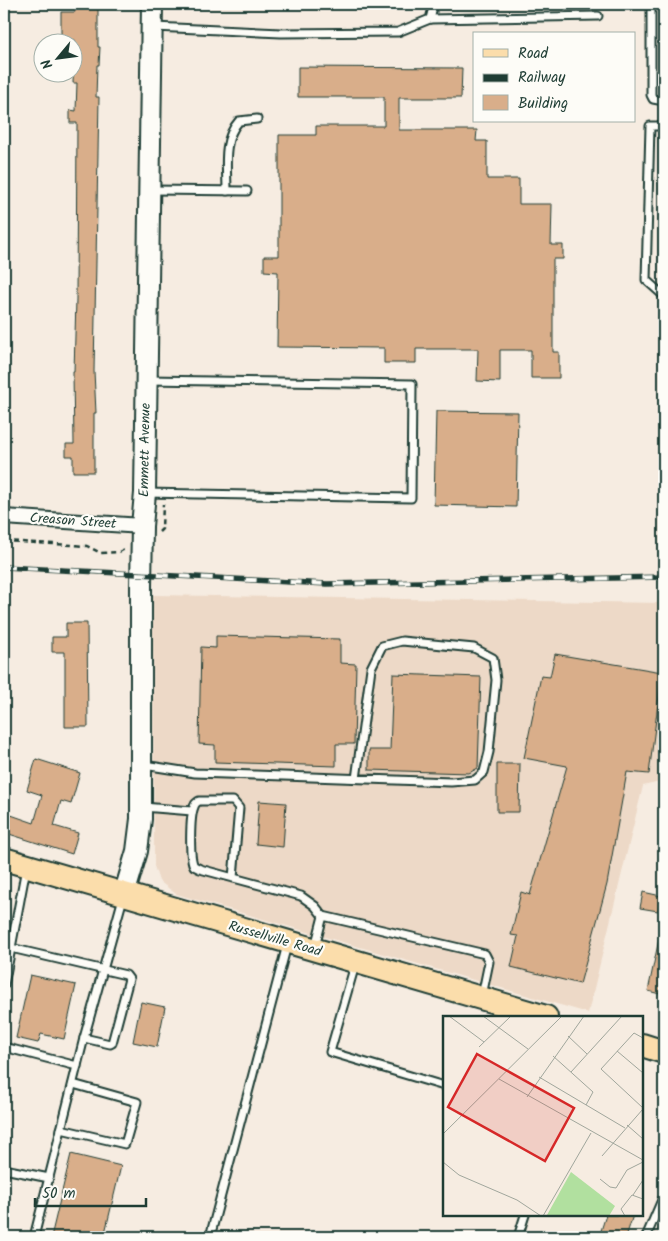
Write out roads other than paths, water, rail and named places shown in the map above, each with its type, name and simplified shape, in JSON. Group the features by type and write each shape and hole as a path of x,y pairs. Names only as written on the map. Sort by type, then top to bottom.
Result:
{"main road":[{"name":"Russellville Road","path":"4,860 543,1016"},
{"path":"643,1045 664,1052"}],"street":[{"name":"Emmett Avenue","path":"124,895 137,851 141,807 142,526 145,493 152,4"},
{"name":"Creason Street","path":"4,517 142,526"}],"lane":[{"path":"430,19 434,4"},
{"path":"651,4 651,90 653,99 664,101"},
{"path":"152,27 281,33 398,32 430,19 598,16"},
{"path":"227,190 227,141 232,129 239,121 257,119"},
{"path":"664,126 650,126 646,280 664,296"},
{"path":"149,190 247,190"},
{"path":"145,493 410,498 412,384 146,380"},
{"path":"141,765 196,773 356,779 451,782 475,780 484,772 489,752 496,680 493,658 474,648 402,641 382,646 371,668 356,779"},
{"path":"233,878 239,813 237,804 233,801 204,800 196,803 192,811 192,862 194,866 200,869 233,878 301,896 316,906 323,916 485,954 490,962 481,998"},
{"path":"141,807 192,811"},
{"path":"4,985 26,866"},
{"path":"34,1237 102,969 124,895"},
{"path":"314,950 323,916"},
{"path":"210,1237 288,942"},
{"path":"11,948 126,975 129,979 112,1043 84,1038"},
{"path":"356,962 330,1052 443,1086"},
{"path":"4,1047 77,1066"},
{"path":"61,1129 125,1144 137,1102 73,1084"},
{"path":"4,1169 49,1178"},
{"path":"646,1237 664,1198"},
{"path":"518,1237 525,1216"}],"railway":[{"path":"4,567 327,584 664,577"}]}
